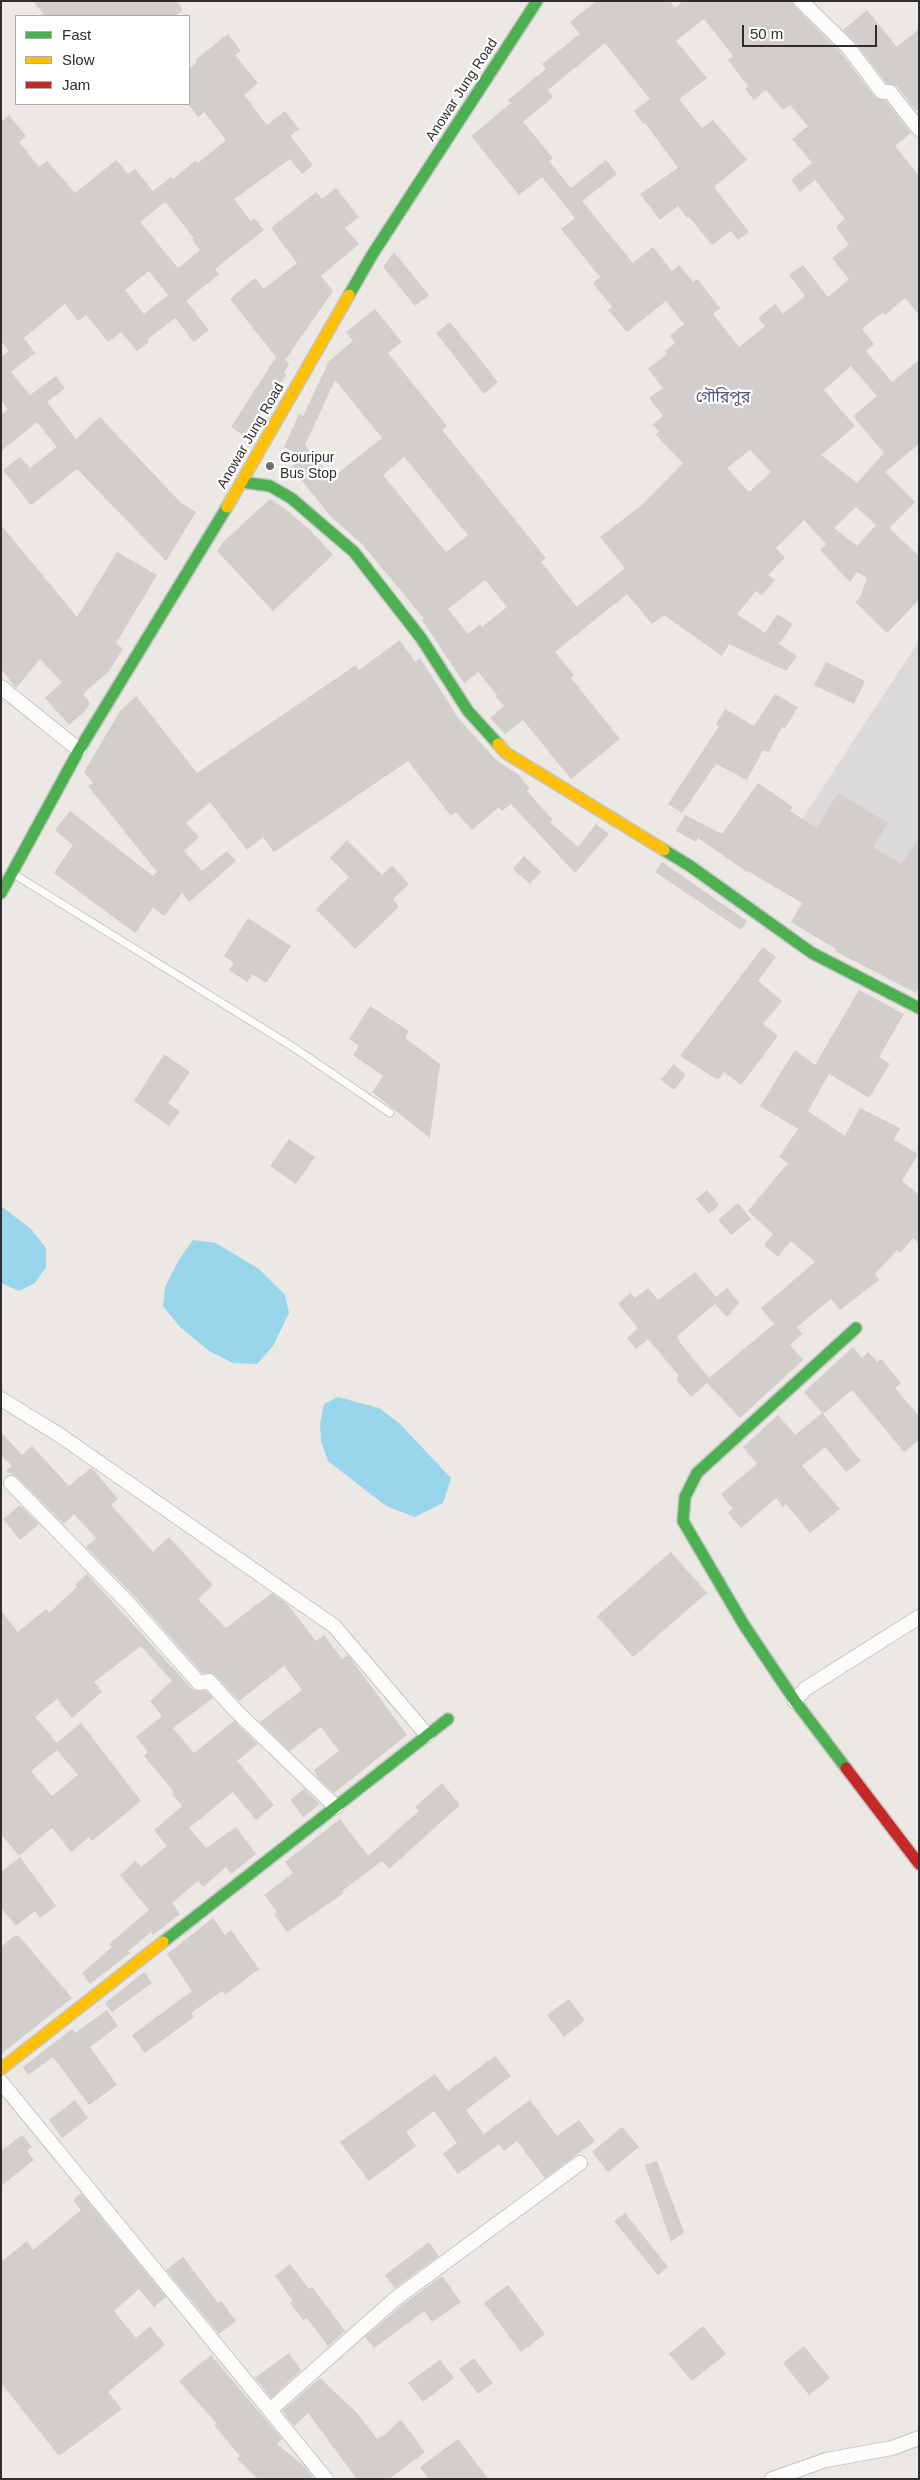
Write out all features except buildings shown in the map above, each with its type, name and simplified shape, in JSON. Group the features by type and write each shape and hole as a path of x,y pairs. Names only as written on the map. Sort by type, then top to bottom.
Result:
{"main road":[{"name":"Anowar Jung Road","path":"1,893 79,750 242,482 372,256 537,1"},
{"path":"242,482 270,486 291,498 354,552 421,638 468,711 506,753 690,866 812,953 919,1008"},
{"path":"856,1328 697,1473 685,1497 683,1521 744,1625 795,1701 919,1864"},
{"path":"1,2069 448,1719"}],"street":[{"path":"801,1 848,48 882,92 890,92 919,129"},
{"path":"1,686 79,750"},
{"path":"1,1399 58,1434 334,1626 428,1735"},
{"path":"11,1483 129,1604 199,1683 208,1681 236,1711 336,1807"},
{"path":"795,1701 805,1689 919,1617"},
{"path":"1,2082 326,2479"},
{"path":"270,2410 395,2300 580,2163"},
{"path":"772,2479 826,2460 892,2448 919,2438"}],"lane":[{"path":"12,874 293,1047 390,1113"}],"shaded area":[{"path":"919,641 919,951 777,857"}],"water":[{"path":"1,1206 31,1229 46,1248 46,1267 35,1283 19,1291 1,1283"},
{"path":"193,1240 216,1243 259,1269 285,1295 289,1313 273,1346 257,1364 233,1363 209,1351 180,1327 163,1306 165,1287 180,1258"},
{"path":"338,1397 379,1408 399,1423 451,1478 443,1503 415,1517 386,1506 328,1461 321,1441 320,1424 324,1404"}],"traffic: fast":[{"path":"349,295 372,255 537,1"},
{"path":"242,482 270,486 291,498 354,552 421,638 468,711 498,744"},
{"path":"1,893 79,750 227,507"},
{"path":"664,850 690,866 812,953 919,1008"},
{"path":"846,1768 795,1701 744,1625 683,1521 685,1497 697,1473 856,1328"},
{"path":"163,1942 448,1719"}],"traffic: slow":[{"path":"227,507 349,295"},
{"path":"498,744 506,753 664,850"},
{"path":"1,2069 163,1942"}],"traffic: jam":[{"path":"846,1768 919,1864"}],"place":[{"name":"Gouripur Bus Stop","path":"270,466"}],"district":[{"name":"গৌরিপুর","path":"723,398"}]}
